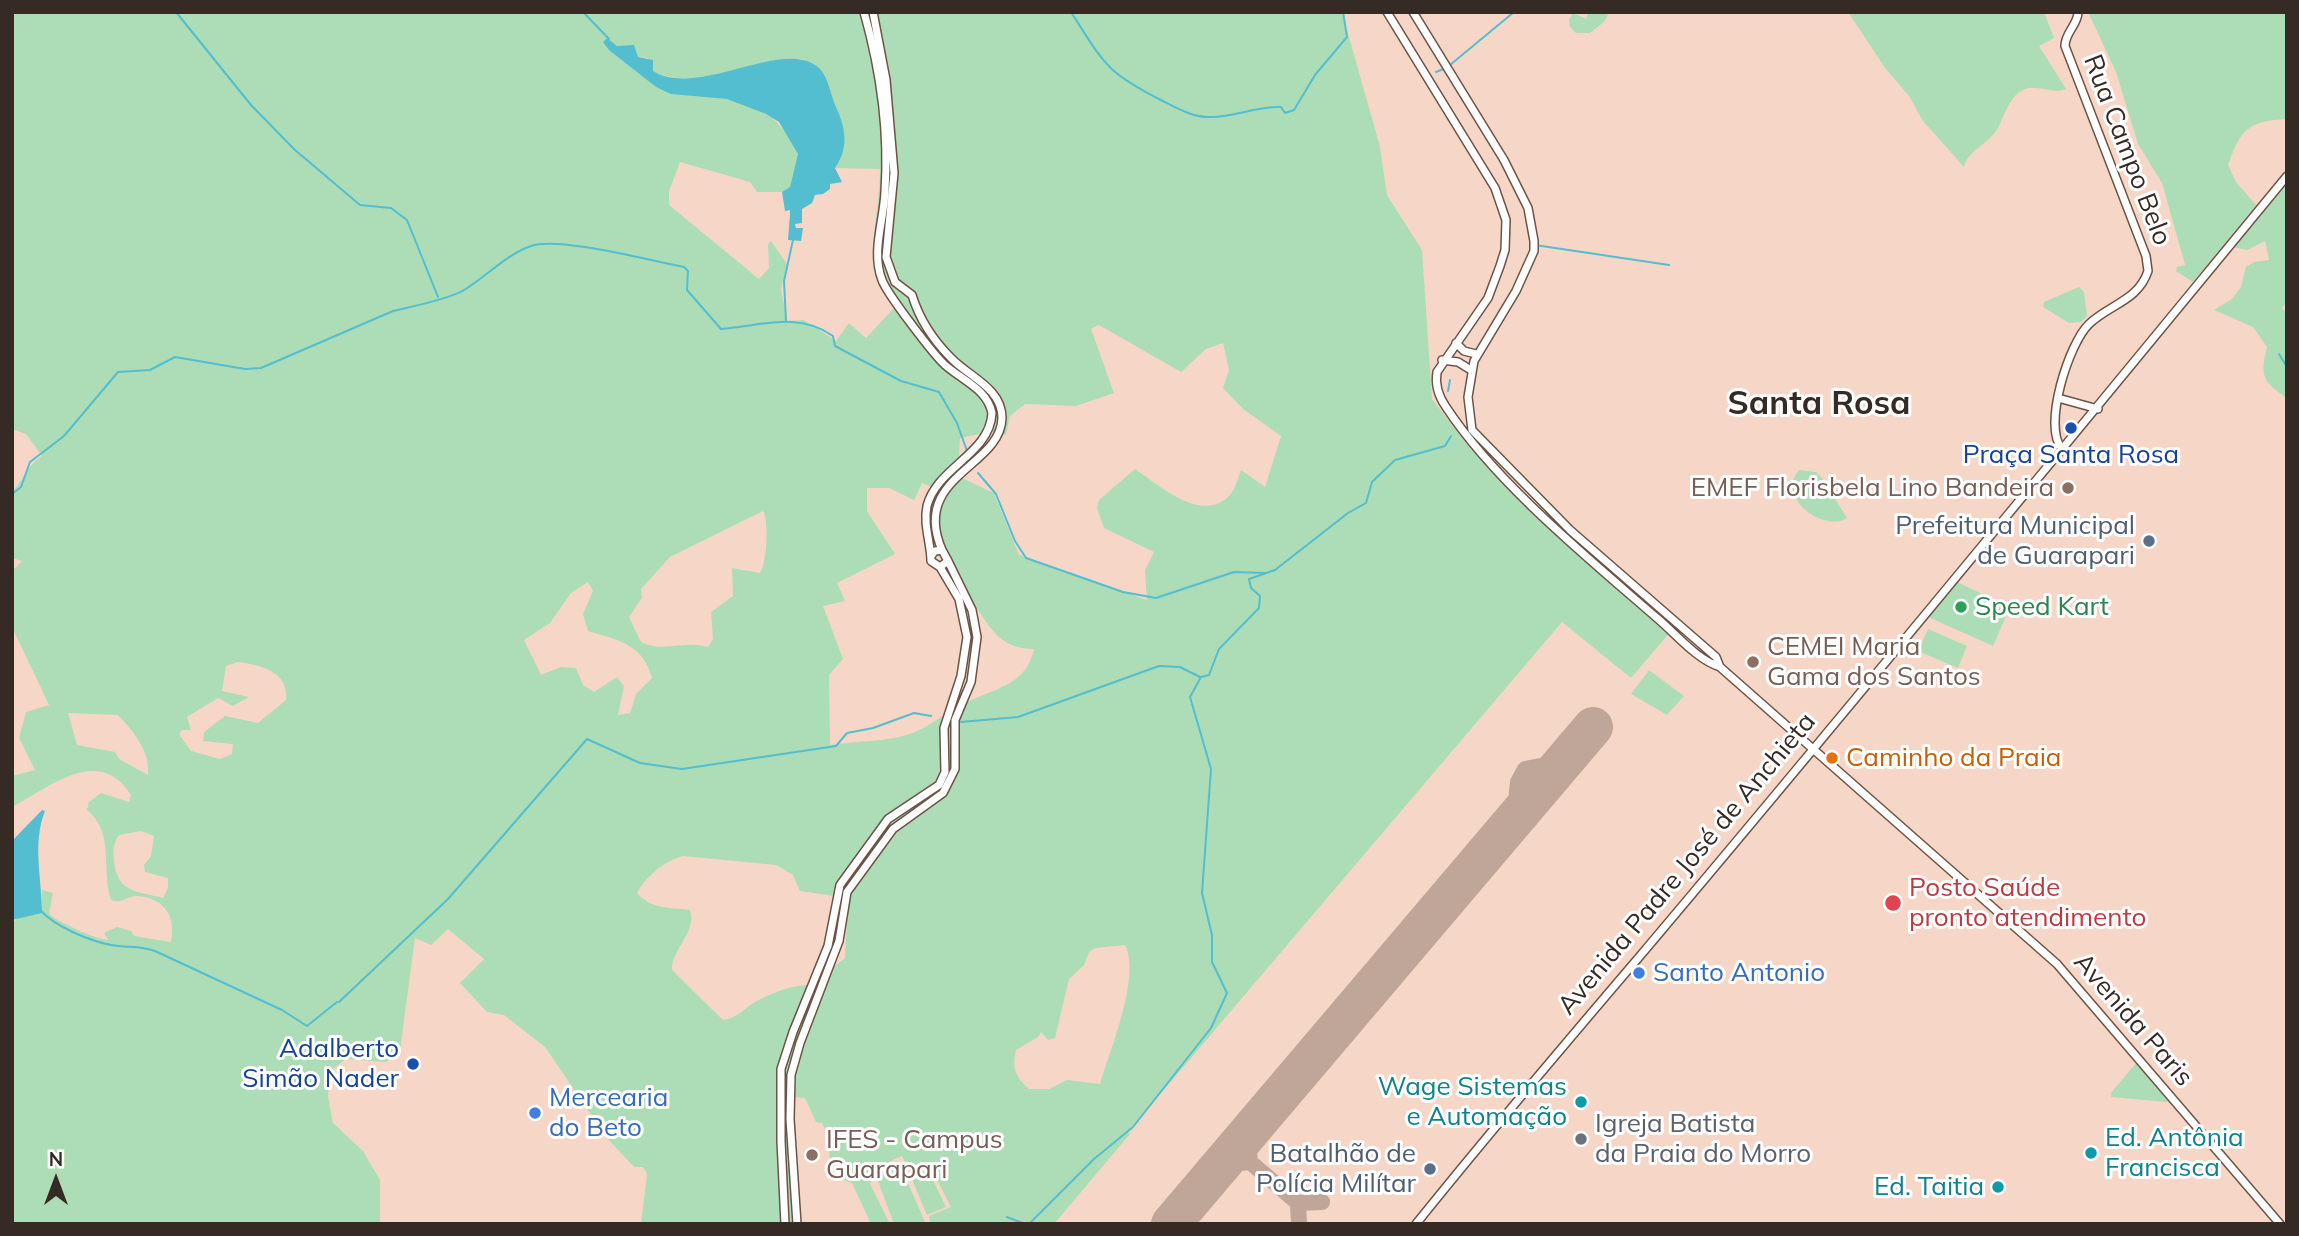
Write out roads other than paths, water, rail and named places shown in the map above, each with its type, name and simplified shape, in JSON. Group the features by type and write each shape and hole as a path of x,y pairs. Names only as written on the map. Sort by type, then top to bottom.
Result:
{"street":[{"path":"785,1224 780,1078 793,1032 828,946 840,885 888,819 939,785 945,772 944,728 961,676 967,636 959,599 940,567 932,564 926,519 931,498 949,470 986,436 992,414 981,392 945,365 892,299 882,281 877,256 885,193 885,151 874,49 864,12"},
{"path":"797,1224 790,1119 791,1075 800,1042 839,941 847,892 893,829 903,819 936,799 953,779 956,720 971,682 977,637 972,610 942,550 936,522 939,503 949,484 997,436 1002,414 989,388 945,351 921,319 910,292 902,289 889,271 886,257 894,173 886,80 873,12"},
{"path":"1387,12 1495,188 1506,220 1505,250 1492,290 1442,360 1436,380 1441,399 1473,443 1533,505 1622,588 1698,653 1720,667"},
{"path":"1413,12 1504,160 1528,208 1534,245 1516,291 1476,354 1471,370 1468,418 1474,433 1570,530 1716,657 1720,667"},
{"name":"Rua Campo Belo","path":"2063,449 2054,428 2057,398 2082,334 2090,323 2131,297 2148,271 2146,256 2064,46 2067,34 2078,20 2078,12"},
{"name":"Avenida Padre José de Anchieta","path":"1416,1224 1517,1097 1640,956 1811,748 2098,409 2287,176"},
{"path":"892,299 902,289"},
{"path":"901,309 914,300"},
{"path":"1455,343 1464,351 1476,354"},
{"path":"1442,360 1458,362 1471,370"},
{"path":"2057,398 2098,409"},
{"path":"931,556 942,550"},
{"path":"940,567 948,561"},
{"name":"Avenida Paris","path":"1720,667 1753,699 2057,964 2280,1224"}],"water":[{"path":"607,38 617,46 634,45 638,57 653,60 653,71 672,78 693,78 785,59 804,60 819,68 827,81 844,131 844,146 835,168 842,182 830,184 830,189 815,195 812,203 802,209 802,223 795,224 796,228 803,228 801,241 788,240 790,210 785,211 782,192 790,187 798,154 779,122 727,99 671,94 656,87 609,50 603,42"},
{"path":"42,810 45,811 38,848 42,913 12,920 12,841"}],"waterway":[{"path":"176,12 251,105 295,150 360,205 391,208 407,220 438,297"},
{"path":"583,12 609,39"},
{"path":"1071,12 1107,65 1128,82 1179,109 1198,116 1212,117 1272,107 1281,107 1285,113 1294,110 1315,75 1347,37 1343,12"},
{"path":"1450,65 1514,12"},
{"path":"1436,72 1446,68"},
{"path":"786,321 784,281 793,240"},
{"path":"12,494 21,487 30,462 64,436 118,372 150,370 175,357 245,369 261,368 393,311 458,293 514,254 531,246 544,244 583,247 684,267 688,271 687,290 721,329 779,322 820,328 833,336 835,346 901,381 939,392 957,423 967,451"},
{"path":"1535,245 1669,265"},
{"path":"2279,354 2287,367"},
{"path":"1448,391 1450,380"},
{"path":"1029,1224 1094,1159 1133,1127 1211,1028 1227,993 1212,962 1212,935 1202,893 1211,769 1190,697 1201,677 1209,675 1219,649 1259,608 1260,596 1251,588 1249,579 1275,570 1348,513 1366,503 1372,482 1395,460 1445,446 1451,436"},
{"path":"978,473 996,494 1015,541 1026,558 1123,592 1156,598 1234,572 1265,573"},
{"path":"961,722 1018,717 1159,666 1180,667 1200,677"},
{"path":"339,1002 448,899 587,739 640,763 682,769 836,746 847,733 873,728 914,713 931,716"},
{"path":"41,911 64,928 93,940 155,951 282,1010 307,1026 337,1002"},
{"path":"1007,1217 1025,1224"}],"place":[{"name":"Praça Santa Rosa","path":"2071,428"},
{"name":"EMEF Florisbela Lino Bandeira","path":"2068,488"},
{"name":"Prefeitura Municipal de Guarapari","path":"2149,541"},
{"name":"Speed Kart","path":"1961,607"},
{"name":"CEMEI Maria Gama dos Santos","path":"1753,662"},
{"name":"Caminho da Praia","path":"1832,758"},
{"name":"Posto Saúde pronto atendimento","path":"1893,903"},
{"name":"Santo Antonio","path":"1639,973"},
{"name":"Adalberto Simão Nader","path":"413,1064"},
{"name":"Wage Sistemas e Automação","path":"1581,1102"},
{"name":"Mercearia do Beto","path":"535,1113"},
{"name":"Igreja Batista da Praia do Morro","path":"1581,1139"},
{"name":"Ed. Antônia Francisca","path":"2091,1153"},
{"name":"IFES - Campus Guarapari","path":"812,1155"},
{"name":"Batalhão de Polícia Milítar","path":"1430,1169"},
{"name":"Ed. Taitia","path":"1998,1187"}],"district":[{"name":"Santa Rosa","path":"1819,404"}]}
